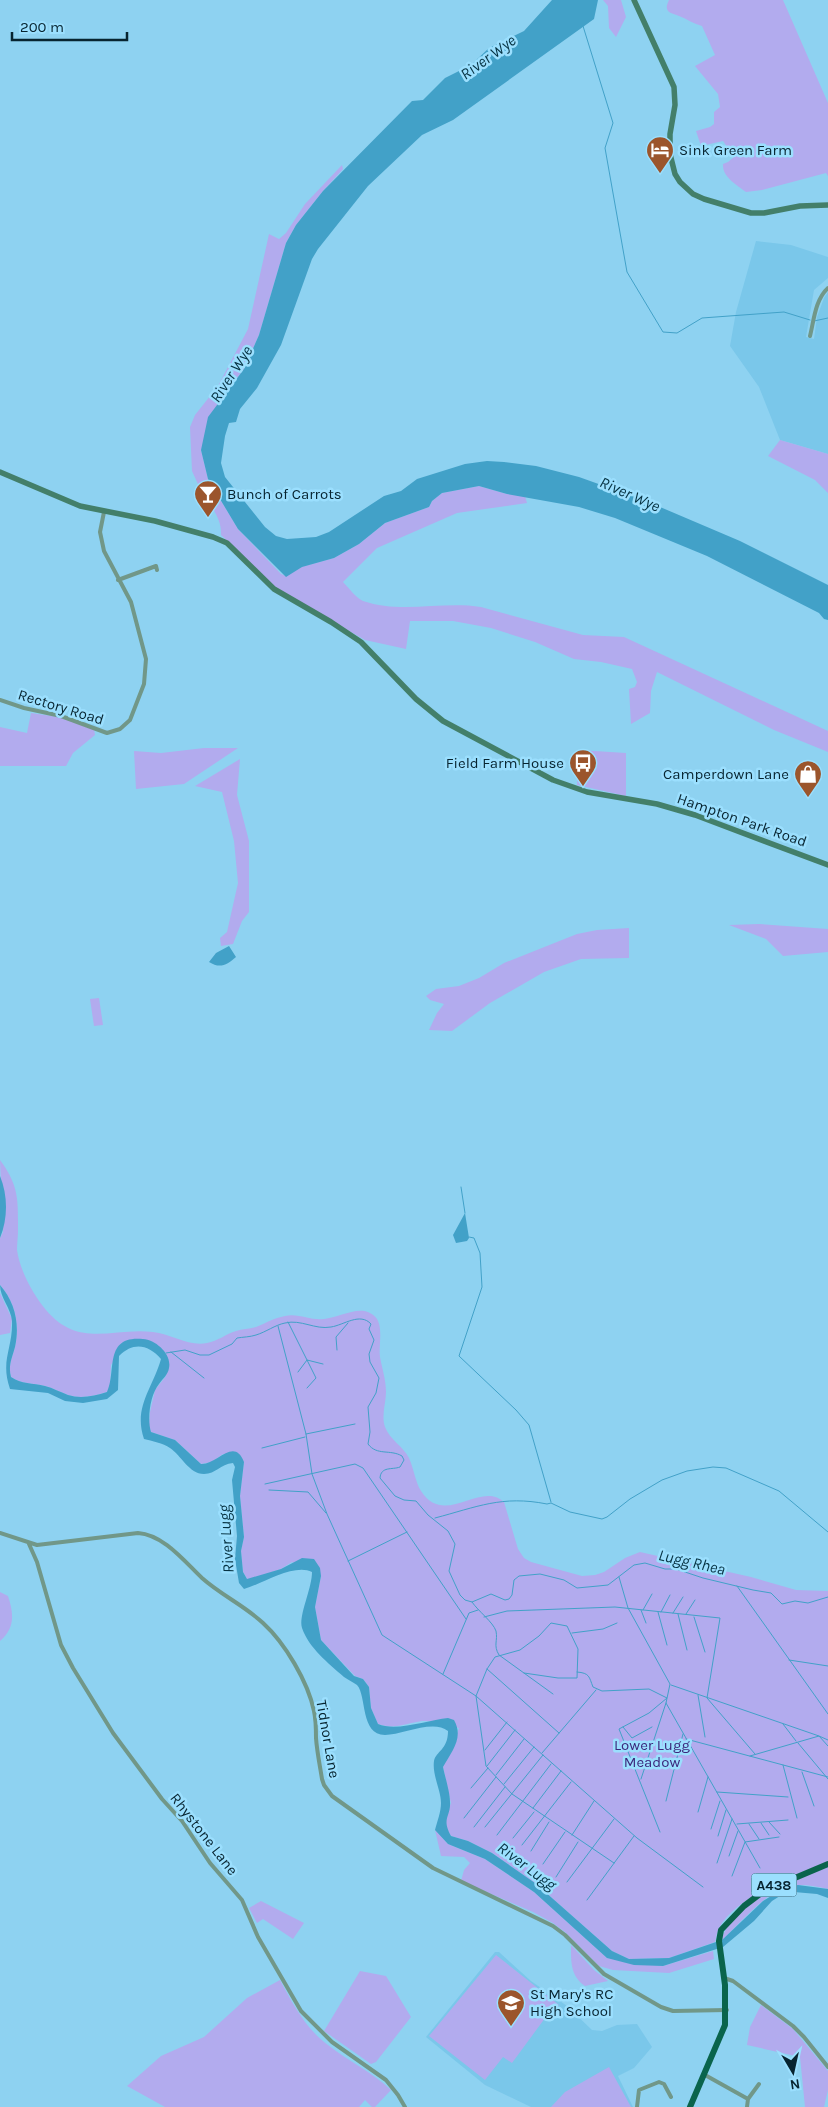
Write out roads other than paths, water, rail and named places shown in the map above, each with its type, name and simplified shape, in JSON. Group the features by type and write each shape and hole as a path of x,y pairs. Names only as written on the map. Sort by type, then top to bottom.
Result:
{"highway":[{"name":"A438","path":"690,2107 723,2034 727,2010 719,1941 721,1930 731,1917 764,1891 828,1864"}],"main road":[{"path":"634,0 674,87 675,104 670,134 670,154 675,174 680,182 693,194 704,200 752,213 764,213 800,206 828,205"},
{"name":"Hampton Park Road","path":"0,472 73,504 104,512 155,521 213,536 227,543 274,589 331,622 360,642 429,710 459,731 564,785 587,792 642,801 681,811 755,836 828,865"}],"street":[{"path":"810,336 817,305 828,288"},
{"name":"Rectory Road","path":"0,700 24,708 61,716 107,733 116,731 127,724 144,684 146,659 131,602 104,551 101,538 104,512"},
{"path":"118,580 156,566"},
{"name":"Tidnor Lane","path":"0,1533 29,1544 138,1533 148,1535 157,1540 183,1559 216,1590 263,1623 283,1647 306,1686 316,1720 322,1779 328,1793 336,1800 433,1868 459,1882 544,1920 565,1935 608,1977 661,2007 673,2011 727,2010"},
{"name":"Rhystone Lane","path":"29,1544 37,1562 61,1645 113,1733 162,1799 182,1821 210,1863 242,1900 258,1937 301,2012 332,2042 386,2080 398,2094 405,2107"},
{"path":"724,1978 733,1981 793,2026 809,2042 828,2067"},
{"path":"705,2075 748,2100"},
{"path":"637,2107 639,2090 659,2082 664,2084 671,2097"},
{"path":"747,2107 748,2100 759,2084"}],"water":[{"name":"River Wye","path":"552,0 598,0 594,19 453,120 422,135 368,186 318,249 312,259 281,345 257,388 240,409 236,422 229,423 221,463 225,477 265,527 276,536 287,539 316,537 329,532 384,496 401,491 417,479 465,464 487,461 536,466 579,477 646,501 740,541 828,585 828,620 824,619 819,613 707,556 615,518 579,507 507,494 479,486 442,493 432,501 429,507 385,523 359,544 334,558 302,567 286,577 238,529 208,479 201,450 208,417 244,369 259,335 286,243 296,225 323,191 412,101 423,100 445,78 471,65 489,48 524,31"},
{"path":"229,946 236,957 233,960 220,966 209,962 216,953"},
{"path":"0,1176 6,1199 6,1215 0,1238"},
{"path":"465,1213 469,1238 467,1241 456,1243 453,1235"},
{"path":"0,1285 13,1306 15,1314 17,1330 10,1369 11,1377 19,1381 45,1386 73,1396 97,1395 107,1392 114,1356 122,1343 130,1339 148,1340 158,1345 166,1353 169,1368 153,1394 151,1401 149,1421 151,1432 175,1440 201,1464 207,1463 230,1451 235,1451 240,1455 244,1462 240,1496 244,1537 241,1551 243,1572 247,1579 281,1569 302,1558 314,1559 320,1568 321,1576 315,1607 321,1640 354,1676 363,1679 369,1687 371,1708 378,1724 394,1727 448,1718 454,1720 458,1733 456,1744 443,1767 450,1798 447,1825 451,1836 468,1841 492,1853 535,1883 612,1951 629,1959 669,1958 722,1940 763,1901 786,1887 798,1885 828,1889 828,1898 817,1894 794,1892 783,1894 772,1901 754,1921 723,1947 663,1966 634,1965 607,1958 534,1892 485,1859 448,1844 435,1830 441,1803 435,1777 434,1761 446,1742 448,1731 442,1728 426,1727 385,1735 371,1729 357,1685 344,1677 320,1655 309,1642 302,1628 302,1617 312,1572 296,1570 287,1572 244,1589 239,1583 235,1559 237,1536 232,1480 235,1467 233,1463 208,1474 199,1473 190,1468 170,1448 161,1443 144,1439 141,1428 142,1407 161,1359 146,1348 135,1347 124,1351 119,1356 118,1390 107,1399 83,1403 65,1401 48,1393 10,1389 6,1370 12,1321 0,1290"}],"waterway":[{"path":"583,26 613,123 605,148 627,272 663,332 677,333 702,318 784,312 810,320"},
{"path":"814,321 828,318"},
{"path":"461,1187 465,1213"},
{"path":"469,1237 474,1238 480,1253 482,1287 459,1356 516,1410 529,1425 551,1502"},
{"name":"Lugg Rhea","path":"166,1353 185,1350 200,1355 209,1355 232,1344 237,1338 256,1335 278,1325 291,1322 325,1328 357,1319 362,1319 371,1324 369,1329 374,1340 369,1354 370,1362 379,1378 376,1393 368,1407 370,1432 368,1444 375,1450 402,1456 404,1460 400,1467 385,1470 380,1478 395,1496 404,1500 416,1501 428,1515 448,1531 455,1544 449,1571 460,1595 465,1600 472,1602 491,1594 505,1600 509,1599 512,1595 514,1580 519,1576 540,1574 564,1580 577,1588 608,1585 634,1565 645,1563 771,1593 782,1604 795,1601 808,1603 828,1597"},
{"path":"288,1322 316,1378 307,1388"},
{"path":"337,1350 336,1337 348,1323"},
{"path":"278,1326 306,1434 312,1474 327,1514 382,1635 476,1696 486,1766 512,1794 614,1863"},
{"path":"171,1352 204,1378"},
{"path":"298,1372 307,1360 323,1364"},
{"path":"306,1434 355,1424"},
{"path":"262,1448 305,1437"},
{"path":"265,1484 355,1464 363,1468 466,1619"},
{"path":"435,1518 477,1506 516,1501 551,1503 570,1512 602,1519 630,1499 662,1480 687,1471 713,1467 726,1468 779,1491 828,1532"},
{"path":"269,1490 308,1492 326,1513"},
{"path":"348,1561 407,1532"},
{"path":"619,1577 628,1608 670,1684 666,1703 760,1868"},
{"path":"737,1586 828,1714"},
{"path":"643,1610 652,1594"},
{"path":"661,1612 670,1595"},
{"path":"673,1613 683,1597"},
{"path":"686,1614 695,1600"},
{"path":"472,1602 489,1620 496,1631 496,1648 499,1655 553,1694"},
{"path":"484,1617 507,1611 615,1607 720,1618 707,1698 755,1754"},
{"path":"443,1674 469,1613 478,1610"},
{"path":"641,1610 646,1623"},
{"path":"658,1612 667,1645"},
{"path":"678,1614 687,1650"},
{"path":"694,1617 705,1652"},
{"path":"524,1673 558,1678 577,1678 578,1649 567,1626 551,1623 539,1636 520,1650 495,1657 487,1669 476,1696 637,1838 703,1887"},
{"path":"572,1633 603,1629 617,1623"},
{"path":"789,1660 828,1666"},
{"path":"487,1669 559,1733"},
{"path":"577,1672 587,1675 593,1687 602,1691 649,1689 667,1698 649,1713 619,1729 660,1832"},
{"path":"671,1685 819,1736 828,1746"},
{"path":"542,1753 596,1690"},
{"path":"698,1695 705,1737"},
{"path":"641,1779 666,1703"},
{"path":"485,1750 507,1722"},
{"path":"783,1724 796,1741"},
{"path":"623,1727 632,1738 652,1727"},
{"path":"487,1766 515,1730"},
{"path":"666,1801 683,1734"},
{"path":"750,1756 819,1736 828,1740"},
{"path":"496,1775 524,1739"},
{"path":"686,1739 828,1777"},
{"path":"798,1743 828,1779"},
{"path":"504,1784 534,1747"},
{"path":"485,1827 543,1755"},
{"path":"497,1835 551,1764"},
{"path":"783,1765 797,1818"},
{"path":"471,1788 488,1768"},
{"path":"533,1808 561,1771"},
{"path":"802,1772 814,1806"},
{"path":"464,1818 496,1777"},
{"path":"698,1812 708,1777"},
{"name":"River Lugg","path":"522,1845 571,1782"},
{"path":"474,1827 505,1787"},
{"path":"717,1792 788,1797"},
{"path":"572,1835 594,1801"},
{"path":"711,1829 720,1801"},
{"path":"718,1836 726,1810"},
{"name":"River Lugg","path":"513,1838 534,1812"},
{"name":"River Lugg","path":"567,1882 614,1819"},
{"path":"717,1863 732,1819"},
{"path":"737,1824 788,1820"},
{"name":"River Lugg","path":"531,1851 549,1822"},
{"path":"769,1822 780,1834"},
{"path":"761,1823 769,1835"},
{"path":"749,1824 759,1839"},
{"path":"729,1856 738,1831"},
{"name":"River Lugg","path":"543,1864 565,1832"},
{"path":"587,1900 634,1836"},
{"path":"732,1876 745,1842 779,1837"},
{"name":"River Lugg","path":"556,1877 578,1842"}],"place":[{"name":"Sink Green Farm","path":"660,174"},
{"name":"Bunch of Carrots","path":"208,518"},
{"name":"Field Farm House","path":"583,787"},
{"name":"Camperdown Lane","path":"808,798"},
{"name":"St Mary's RC High School","path":"511,2027"}],"park label":[{"name":"Lower Lugg Meadow","path":"652,1754"}]}
